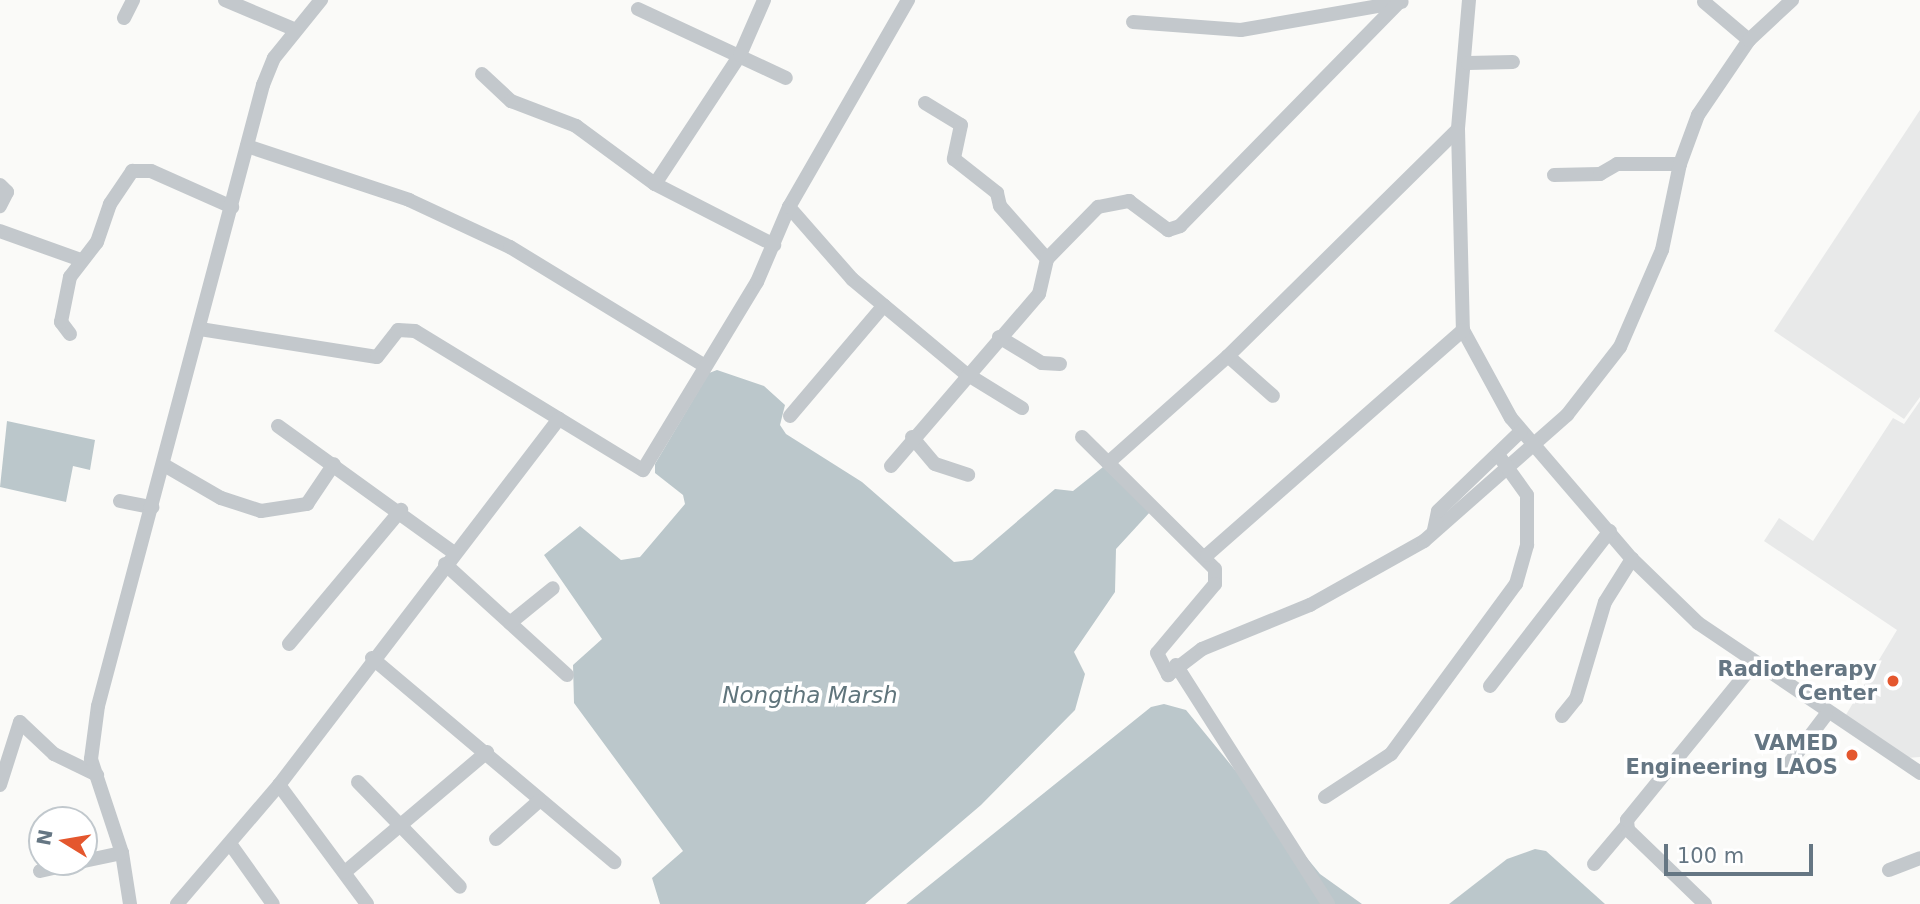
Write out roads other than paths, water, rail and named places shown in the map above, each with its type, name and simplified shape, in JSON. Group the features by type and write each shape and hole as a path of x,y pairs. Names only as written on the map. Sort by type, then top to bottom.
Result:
{"street":[{"path":"124,18 133,0"},
{"path":"225,0 296,30"},
{"path":"130,904 122,853 97,775 91,742 97,706 164,466 263,85 296,30 321,0"},
{"path":"655,184 740,55 764,0"},
{"path":"200,329 377,357 398,330 415,331 643,470 774,245 789,207 908,0"},
{"path":"1469,0 1468,63 1458,129 1463,330 1521,431 1632,559 1754,665 1826,715 1920,773"},
{"path":"1082,437 1207,555 1216,584 1157,653 1168,675 1175,665 1310,605 1434,530 1567,415 1624,340 1662,250 1680,164 1698,115 1749,40 1792,0"},
{"path":"1133,22 1241,30 1374,2 1403,1"},
{"path":"891,466 912,436 965,373 1039,294 1047,258 1098,207 1116,199 1129,201 1168,230 1180,226 1403,1"},
{"path":"1704,2 1749,40"},
{"path":"638,9 786,78"},
{"path":"1468,63 1513,62"},
{"path":"482,74 511,101 576,127 655,184 774,245"},
{"path":"925,103 961,125 954,159 997,194 1000,206 1047,258"},
{"path":"1109,462 1228,356 1458,129"},
{"path":"247,146 409,200 510,247 705,366"},
{"path":"1554,176 1600,174 1617,164 1680,164"},
{"path":"70,334 61,322 70,277 138,167 232,207"},
{"path":"0,185 7,192 0,206"},
{"path":"789,207 884,305 965,373 1022,408"},
{"path":"0,231 81,260"},
{"path":"790,416 884,305"},
{"path":"1207,555 1463,330"},
{"path":"999,337 1042,363 1060,364"},
{"path":"1228,356 1273,396"},
{"path":"177,904 231,845 279,785 372,658 559,419"},
{"path":"278,426 401,510 510,623 567,675"},
{"path":"1434,530 1438,511 1499,456 1521,431"},
{"path":"912,436 935,464 968,475"},
{"path":"1325,797 1391,754 1516,584 1527,545 1527,495 1510,467 1499,456"},
{"path":"164,466 221,498 261,511 307,504 334,464"},
{"path":"120,501 152,507"},
{"path":"289,645 401,510"},
{"path":"1490,686 1610,531"},
{"path":"1562,716 1576,699 1605,602 1632,559"},
{"path":"510,623 553,588"},
{"path":"372,658 487,752 539,801 614,862"},
{"path":"1175,665 1328,904"},
{"path":"1594,864 1754,665"},
{"path":"1785,769 1826,715"},
{"path":"0,785 20,722 54,754 97,775"},
{"path":"345,872 487,752"},
{"path":"358,782 398,827 460,887"},
{"path":"279,785 367,904"},
{"path":"496,839 539,801"},
{"path":"1626,825 1705,904"},
{"path":"231,845 273,904"},
{"path":"98,858 122,853"},
{"path":"1889,870 1920,858"}],"water":[{"name":"Nongtha Marsh","path":"717,370 764,386 785,405 780,425 786,434 862,482 954,562 972,560 1055,489 1073,491 1103,467 1150,512 1116,549 1115,592 1074,652 1085,674 1075,710 981,805 865,904 660,904 652,878 683,851 574,703 573,665 602,639 544,555 580,526 621,560 640,557 685,504 683,495 655,473 655,464 709,373"},
{"path":"7,421 95,440 90,470 73,466 66,502 0,487"},
{"path":"1164,704 1186,710 1320,874 1362,904 906,904 1151,707"},
{"path":"1535,849 1546,851 1605,904 1449,904 1507,859"}],"place":[{"name":"Radiotherapy Center","path":"1893,681"},
{"name":"VAMED Engineering LAOS","path":"1852,755"}]}
